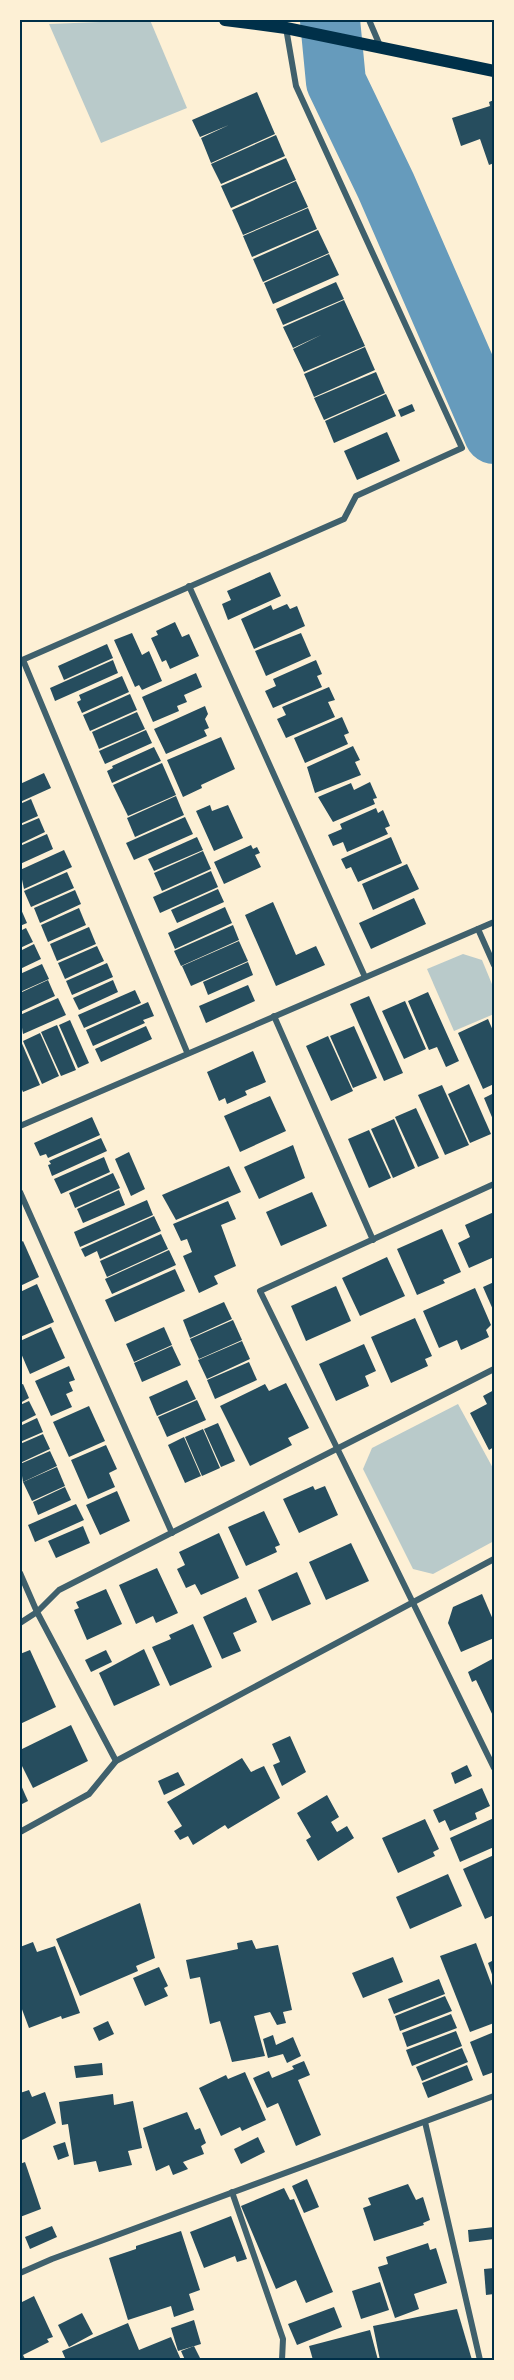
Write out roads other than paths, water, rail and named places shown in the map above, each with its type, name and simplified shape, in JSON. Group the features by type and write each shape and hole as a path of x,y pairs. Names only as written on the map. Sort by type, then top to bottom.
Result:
{"main road":[{"path":"225,20 319,34 495,71"}],"street":[{"path":"369,20 381,48"},
{"path":"187,1052 21,661 344,519 356,496 462,448 296,86 286,28"},
{"path":"189,586 365,977"},
{"path":"20,1116 21,1125 495,922"},
{"path":"478,929 495,965"},
{"path":"274,1016 373,1240"},
{"path":"494,1765 411,1603 260,1291 495,1184"},
{"path":"20,1192 172,1533"},
{"path":"20,1623 37,1612 59,1590 495,1369"},
{"path":"20,1832 88,1794 116,1761 495,1559"},
{"path":"20,1573 37,1612 116,1761"},
{"path":"20,2274 52,2259 495,2096"},
{"path":"425,2122 480,2361"},
{"path":"232,2192 282,2339 282,2361"}],"waterway":[{"path":"319,20 332,24"},
{"path":"330,20 336,82 386,186 494,434"}]}
